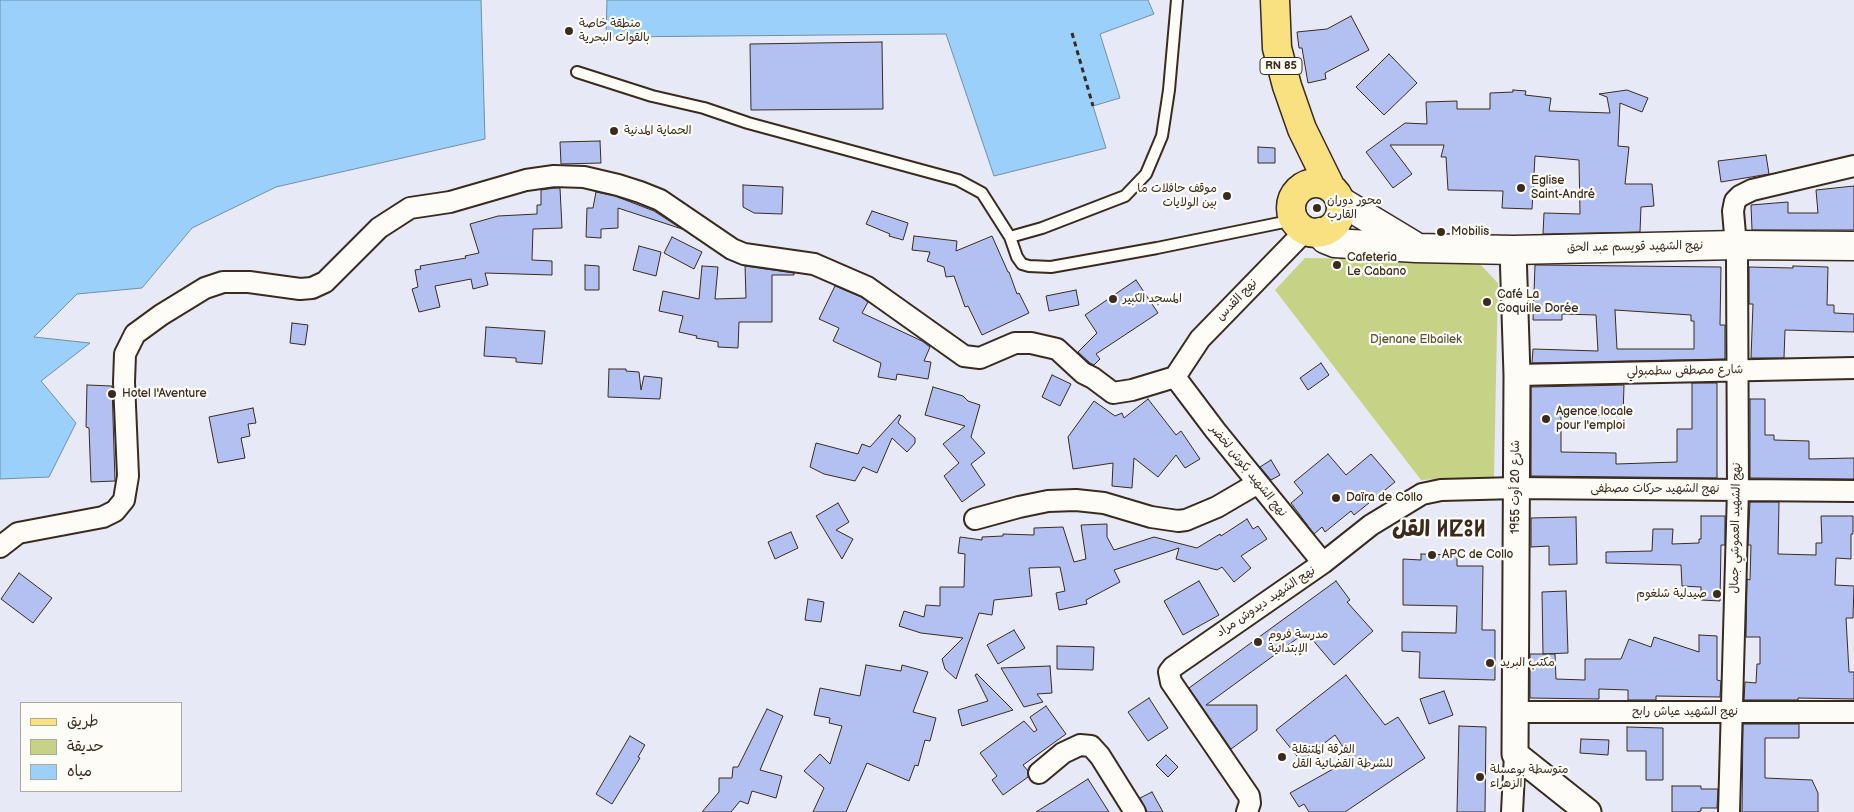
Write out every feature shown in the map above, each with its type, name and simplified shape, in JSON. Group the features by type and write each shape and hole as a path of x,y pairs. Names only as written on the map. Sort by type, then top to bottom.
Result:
{"main road":[{"name":"RN 85","path":"1274,0 1277,48 1286,86 1302,129 1335,194"},
{"name":"RN 85","path":"1302,129 1304,220"},
{"path":"1335,194 1341,209 1339,218 1328,229 1304,220 1299,189 1314,183 1323,184 1416,248"},
{"name":"نهج الشهيد قويسم عبد الحق","path":"1304,220 1325,239 1335,243 1416,248 1513,250 1736,245 1854,246"}],"street":[{"name":"نهج الشهيد العموشي جمال","path":"1729,812 1738,490 1738,370 1734,201 1740,196 1771,184 1854,166"},
{"path":"0,547 18,533 104,517 115,511 124,500 128,476 124,382 125,354 136,334 161,315 205,288 223,282 249,282 300,289 312,288 325,282 379,228 410,208 450,202 526,180 554,176 584,177 618,184 660,200 732,249 744,254 814,264 866,286 964,356 980,358 1015,343 1031,343 1057,349 1083,373 1113,393 1132,390 1175,377"},
{"name":"نهج القدس","path":"1175,377 1200,338 1304,220"},
{"name":"شارع 20 أوت 1955","path":"1513,250 1516,375 1515,754"},
{"name":"شارع مصطفى سطمبولي","path":"1516,375 1854,368"},
{"name":"نهج الشهيد بكوش لخضر","path":"1175,377 1323,563"},
{"path":"975,519 1048,501 1076,500 1104,503 1151,517 1178,521 1186,520 1217,507 1258,483"},
{"name":"نهج الشهيد حركات مصطفى","path":"1516,488 1854,491"},
{"name":"نهج الشهيد ديدوش مراد","path":"1247,812 1250,803 1249,796 1171,682 1169,672 1172,667 1323,563 1371,525 1422,494 1442,490 1516,488"},
{"name":"نهج الشهيد عياش رابح","path":"1515,712 1854,712"},
{"path":"1039,773 1062,753 1080,745 1091,746 1100,756 1135,812"},
{"path":"1512,812 1515,754"},
{"path":"1515,754 1588,812"}],"lane":[{"path":"1010,237 1042,228 1125,196 1146,174 1162,136 1169,90 1177,0"},
{"path":"576,72 652,96 704,108 748,123 958,180 982,193 1010,237 1017,257 1022,264 1029,266 1051,267 1304,220"}],"path":[{"path":"1072,33 1093,106"}],"green space":[{"name":"Djenane Elbailek","path":"1305,258 1476,260 1498,283 1494,477 1421,480 1275,290"}],"water":[{"path":"0,0 481,0 485,139 276,187 192,228 142,288 77,294 34,337 90,343 41,381 76,423 49,477 0,479"},
{"path":"607,0 1148,0 1154,14 1100,34 1120,98 1093,106 1106,148 994,176 946,34 606,37"}],"building":[{"path":"1351,16 1369,50 1325,73 1326,79 1308,83 1302,48 1299,48 1297,32 1327,29"},
{"path":"882,42 883,109 751,110 750,44"},
{"path":"1389,54 1417,83 1384,115 1356,87"},
{"path":"1513,90 1526,91 1525,95 1551,98 1549,111 1610,113 1607,97 1599,94 1627,90 1648,98 1642,112 1620,103 1618,146 1629,147 1625,184 1652,184 1654,206 1641,207 1640,232 1543,234 1544,213 1580,214 1579,160 1535,156 1532,209 1502,208 1503,191 1448,190 1446,157 1441,157 1444,145 1390,145 1412,174 1393,188 1366,152 1405,123 1427,124 1426,102 1457,101 1457,109 1490,109 1490,93 1513,92"},
{"path":"600,141 601,163 561,164 560,142"},
{"path":"1258,147 1275,148 1275,163 1258,163"},
{"path":"1766,155 1769,174 1721,182 1718,161"},
{"path":"743,185 783,187 782,214 754,213 743,207"},
{"path":"1854,186 1854,230 1752,230 1751,205 1788,202 1788,213 1818,213 1816,190"},
{"path":"560,188 562,228 533,229 532,260 552,261 552,275 485,273 488,285 473,289 471,279 435,286 440,307 419,312 412,289 418,287 415,270 421,269 420,266 466,258 465,256 479,253 470,224 498,216 537,214 537,205 541,205 541,190"},
{"path":"596,192 615,196 654,211 682,229 618,208 618,228 601,229 601,238 586,237 587,208 593,208"},
{"path":"872,211 908,223 903,240 889,236 890,234 866,224"},
{"path":"914,236 957,241 956,251 992,236 1017,294 1019,293 1029,313 982,335 968,306 965,307 954,276 946,277 944,267 927,261 930,252 912,250"},
{"path":"672,237 702,252 694,269 664,253"},
{"path":"639,246 661,252 656,276 633,270"},
{"path":"585,265 599,266 599,290 585,290"},
{"path":"1535,265 1721,267 1720,325 1725,325 1725,359 1532,363 1533,349 1598,351 1596,315 1562,314 1562,320 1533,320","holes":["1615,310 1691,315 1691,321 1694,321 1694,349 1617,349"]},
{"path":"702,266 718,267 715,299 746,298 745,266 794,273 794,275 772,275 772,322 739,322 738,348 718,347 718,342 696,338 697,336 679,332 683,316 659,311 663,291 699,299"},
{"path":"1793,266 1828,267 1827,305 1834,305 1834,313 1854,314 1854,332 1785,330 1784,358 1751,358 1753,304 1749,304 1749,267 1793,268"},
{"path":"1136,280 1158,313 1096,354 1100,359 1094,365 1090,363 1078,352 1097,333 1085,315"},
{"path":"835,286 868,302 862,313 922,341 930,347 924,361 931,362 928,379 897,374 896,380 878,377 881,363 833,341 839,328 819,319"},
{"path":"1076,290 1079,305 1049,311 1046,296"},
{"path":"292,323 308,325 305,345 290,343"},
{"path":"486,327 545,331 542,364 516,362 516,358 484,356"},
{"path":"1321,363 1329,375 1308,390 1300,378"},
{"path":"609,369 626,369 626,371 639,372 641,390 644,376 662,378 660,399 608,397"},
{"path":"1052,375 1071,384 1060,406 1042,397"},
{"path":"1692,383 1717,383 1717,478 1531,476 1531,387 1624,385 1623,416 1561,414 1561,452 1616,453 1616,464 1677,462 1677,429 1692,429"},
{"path":"87,385 112,386 115,481 91,482 89,428 86,427"},
{"path":"933,387 963,396 968,401 980,405 971,437 985,453 971,464 985,485 962,502 944,476 959,463 943,444 965,426 925,415"},
{"path":"1148,399 1176,435 1181,431 1200,459 1185,468 1176,455 1158,477 1134,458 1132,488 1112,486 1113,463 1073,469 1068,437 1094,401 1115,416 1122,413 1124,418"},
{"path":"1750,399 1765,399 1765,435 1774,435 1774,440 1809,441 1809,459 1854,458 1854,479 1750,478"},
{"path":"253,408 256,423 248,424 250,436 241,438 245,458 218,463 209,417"},
{"path":"899,415 901,416 898,423 915,438 915,443 907,452 892,438 877,473 863,467 855,481 824,474 810,467 816,443 858,454 862,444 870,447"},
{"name":"Daïra de Collo","path":"1328,454 1346,475 1371,454 1395,482 1354,515 1351,511 1325,532 1322,527 1314,534 1291,503 1303,493 1294,482"},
{"path":"1271,460 1280,475 1271,480 1260,467"},
{"path":"1750,502 1779,502 1778,554 1816,555 1816,543 1822,543 1821,516 1853,516 1851,559 1836,558 1835,585 1854,586 1853,618 1846,618 1849,672 1854,672 1854,699 1798,698 1798,700 1744,700 1745,682 1756,683 1757,664 1760,664 1760,637 1746,637 1747,579 1750,580 1751,545 1748,545"},
{"path":"838,503 849,522 836,530 853,539 842,559 816,516"},
{"path":"1701,516 1725,516 1725,545 1721,545 1720,601 1701,600 1701,587 1682,586 1681,565 1606,563 1606,552 1652,551 1653,529 1673,529 1672,544 1699,543 1699,539 1701,539"},
{"path":"1576,517 1577,564 1549,565 1549,546 1531,547 1531,518"},
{"path":"1247,519 1253,529 1258,526 1267,539 1241,556 1251,568 1234,582 1222,567 1217,570 1176,559 1179,548 1114,570 1120,582 1086,600 1087,604 1059,610 1056,593 1065,591 1060,567 1029,568 1032,596 994,600 992,615 979,613 956,679 945,669 942,659 963,638 921,633 899,626 904,611 924,617 926,605 940,606 940,587 964,587 965,554 958,553 960,537 982,540 982,537 1003,536 1003,534 1034,535 1034,528 1063,527 1074,562 1086,559 1081,525 1107,524 1107,537 1114,550 1154,537 1197,548 1220,534 1221,536"},
{"path":"791,532 798,548 775,559 768,542"},
{"path":"1421,554 1457,555 1457,566 1483,566 1482,630 1495,630 1495,680 1419,678 1420,652 1402,651 1402,632 1456,633 1457,606 1403,605 1403,559 1421,560"},
{"path":"19,573 52,598 33,623 1,599"},
{"path":"1199,581 1219,615 1183,635 1164,601"},
{"path":"1336,581 1350,600 1347,602 1373,631 1334,665 1306,632 1206,705 1257,705 1257,730 1231,749 1189,688"},
{"path":"1566,591 1568,653 1543,654 1542,592"},
{"path":"808,599 824,602 821,622 805,620"},
{"path":"1014,630 1025,648 998,664 987,645"},
{"path":"1699,635 1717,636 1717,680 1721,681 1720,697 1656,696 1656,700 1628,700 1628,690 1599,689 1599,699 1530,698 1530,654 1555,654 1556,679 1585,680 1585,659 1621,659 1629,639 1651,647 1654,637 1699,652"},
{"path":"1057,646 1094,647 1093,670 1057,669"},
{"path":"866,665 901,671 902,665 928,672 913,712 936,718 930,741 925,740 918,766 915,765 909,781 867,763 846,812 813,812 824,788 804,771 820,754 830,764 842,726 829,723 830,718 814,715 820,688 860,696"},
{"path":"1050,666 1052,693 1037,694 1043,702 1024,707 1001,668"},
{"path":"977,674 1013,710 962,726 958,710 988,701 975,675"},
{"path":"1346,675 1385,725 1398,717 1425,758 1345,812 1309,812 1304,804 1299,807 1290,793 1351,759 1335,735 1301,761 1276,730"},
{"path":"1444,691 1453,715 1429,724 1420,699"},
{"path":"1149,698 1168,728 1148,741 1128,712"},
{"path":"1046,706 1066,734 1023,765 1028,771 1028,777 1003,795 992,780 997,776 980,753 1024,721 1034,732 1037,730 1030,717"},
{"path":"767,709 783,716 760,770 782,776 776,798 752,791 748,804 740,801 731,812 702,812 719,792 719,778 732,778 733,767 738,767"},
{"path":"1743,724 1799,724 1799,738 1765,738 1765,778 1812,780 1818,793 1818,812 1742,812"},
{"path":"1459,726 1486,727 1485,812 1457,812"},
{"path":"1627,727 1663,728 1663,780 1646,780 1646,751 1627,751"},
{"path":"630,736 645,745 638,757 640,758 612,804 596,794"},
{"path":"1581,739 1609,740 1608,755 1580,753"},
{"path":"1166,755 1178,767 1168,777 1156,765"},
{"path":"1088,779 1109,812 1036,812"},
{"path":"1672,786 1701,786 1701,789 1718,789 1717,808 1701,808 1701,811 1696,812 1672,812"},
{"path":"1152,792 1163,812 1147,812 1140,798"}],"place":[{"name":"منطقة خاصة بالقوات البحرية","path":"569,31"},
{"name":"الحماية المدنية","path":"614,131"},
{"name":"Eglise Saint-André","path":"1521,188"},
{"name":"موقف حافلات ما بين الولايات","path":"1227,196"},
{"name":"محور دوران القارب","path":"1317,208"},
{"name":"Mobilis","path":"1441,232"},
{"name":"Cafeteria Le Cabano","path":"1337,265"},
{"name":"المسجد الكبير","path":"1113,299"},
{"name":"Café La Coquille Dorée","path":"1487,302"},
{"name":"Hotel l'Aventure","path":"112,394"},
{"name":"Agence locale pour l'emploi","path":"1546,419"},
{"name":"Daïra de Collo","path":"1336,498"},
{"name":"APC de Collo","path":"1432,555"},
{"name":"صيدلية شلغوم","path":"1717,594"},
{"name":"مدرسة فروم الإبتدائية","path":"1258,642"},
{"name":"مكتب البريد","path":"1490,663"},
{"name":"الفرقة المتنقلة للشرطة القضائية القل","path":"1282,757"},
{"name":"متوسطة بوعسلة الزهراء","path":"1480,777"}],"district":[{"name":"القل ⵍⵇⵓⵍ","path":"1439,530"}]}
